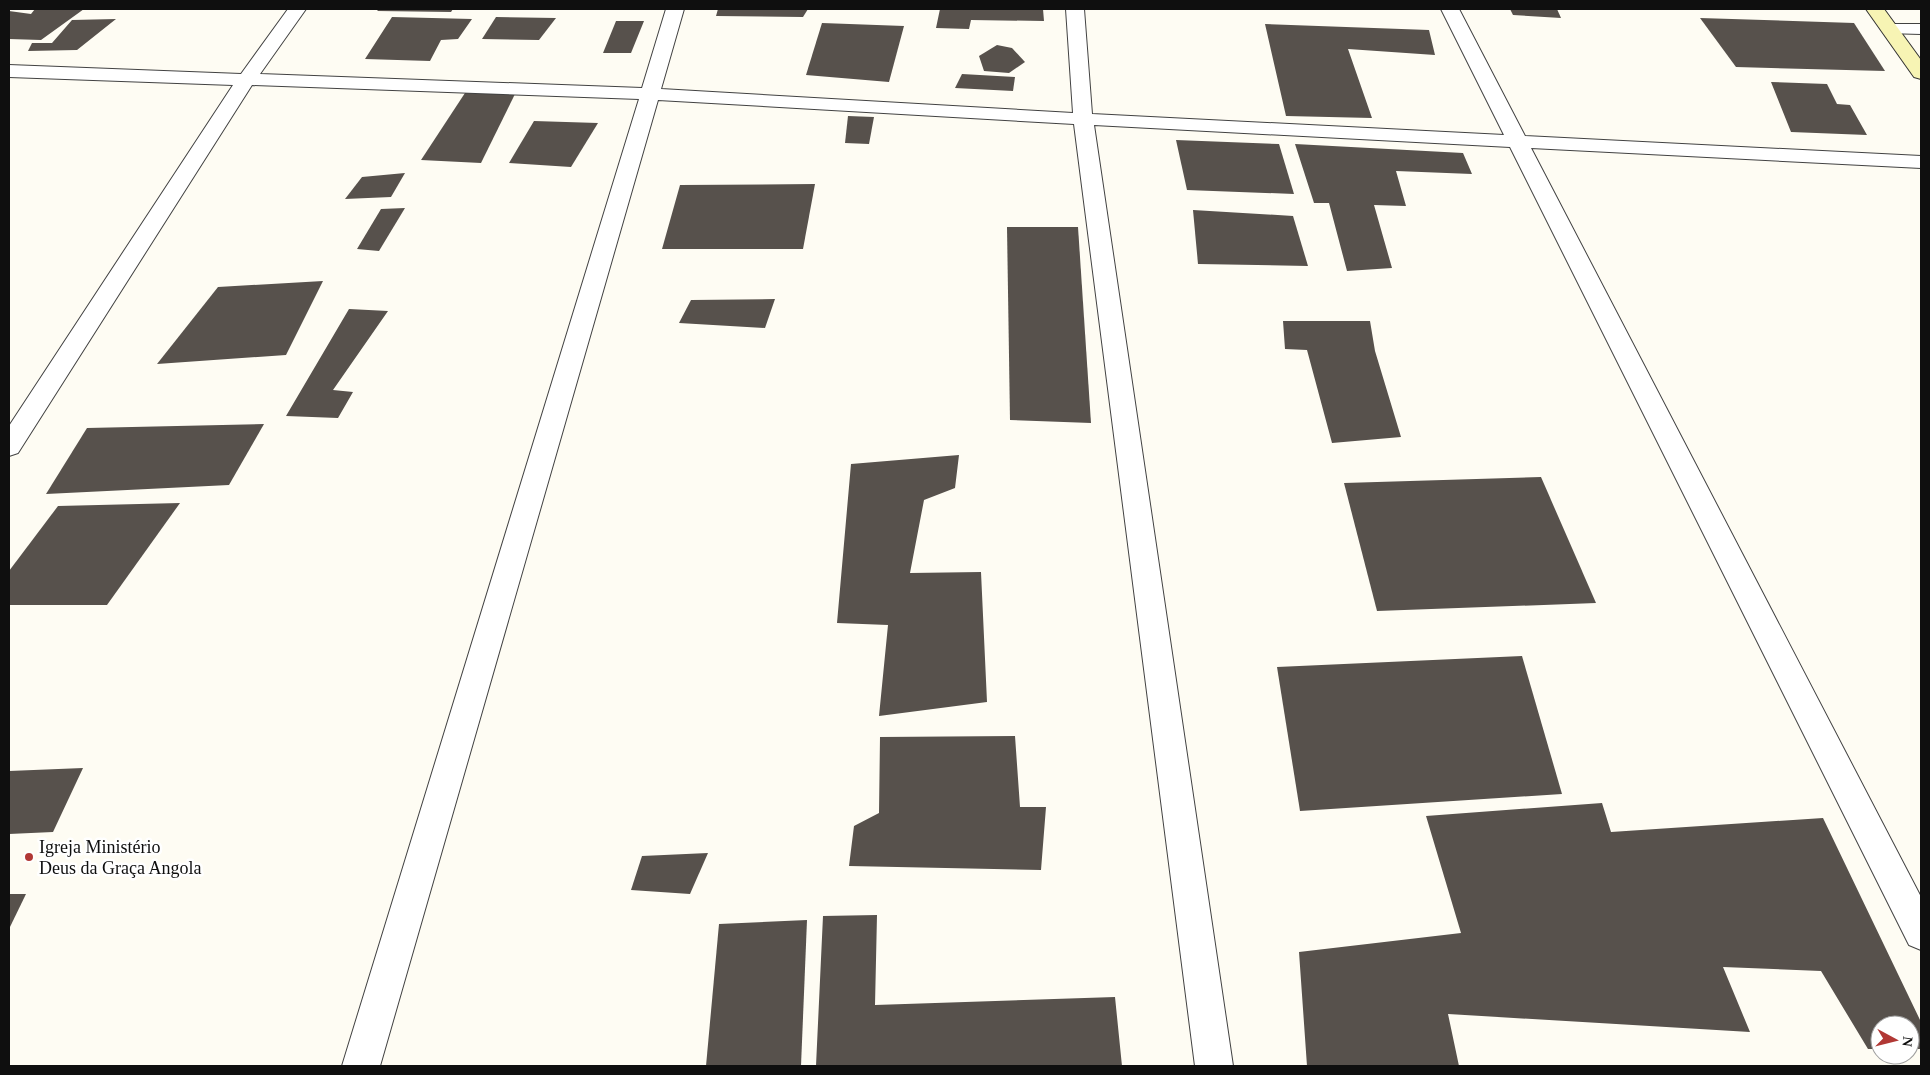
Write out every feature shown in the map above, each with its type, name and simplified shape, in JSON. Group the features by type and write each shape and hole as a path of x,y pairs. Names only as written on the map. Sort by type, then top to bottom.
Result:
{"street":[{"path":"9,446 246,80 297,9"},
{"path":"361,1066 675,9"},
{"path":"1075,9 1083,119 1214,1066"},
{"path":"1450,9 1921,933"},
{"path":"1875,9 1921,73"},
{"path":"1890,29 1921,29"},
{"path":"9,71 649,94 1083,119 1921,162"}],"building":[{"path":"35,9 84,9 41,40 9,39 9,11 31,14"},
{"path":"379,9 453,9 451,12 377,11"},
{"path":"718,9 808,9 803,17 716,16"},
{"path":"940,9 1043,9 1044,21 971,20 969,29 936,28"},
{"path":"1510,9 1557,9 1561,18 1513,15"},
{"path":"392,17 472,19 458,39 441,40 430,61 365,59"},
{"path":"496,17 556,18 539,40 482,39"},
{"path":"1700,18 1854,23 1885,71 1736,67"},
{"path":"116,19 77,50 28,51 32,43 52,43 72,20"},
{"path":"616,21 644,21 631,53 603,53"},
{"path":"822,23 904,26 889,82 806,75"},
{"path":"1265,24 1429,30 1435,55 1348,49 1372,118 1286,116"},
{"path":"997,45 1012,48 1025,62 1009,73 984,71 979,56"},
{"path":"962,74 1015,77 1013,91 955,88"},
{"path":"1771,82 1827,84 1837,104 1850,105 1867,135 1791,132"},
{"path":"465,93 515,94 481,163 421,160"},
{"path":"848,116 874,117 869,144 845,143"},
{"path":"534,121 598,123 571,167 509,163"},
{"path":"1176,140 1279,144 1294,194 1187,190"},
{"path":"1295,144 1463,153 1472,174 1396,171 1406,206 1374,205 1392,268 1347,271 1329,203 1314,203"},
{"path":"405,173 391,197 345,199 362,177"},
{"path":"815,184 803,249 662,249 680,185"},
{"path":"405,208 379,251 357,249 381,209"},
{"path":"1193,210 1293,216 1308,266 1198,264"},
{"path":"1007,227 1078,227 1091,423 1010,420"},
{"path":"323,281 286,355 157,364 218,287"},
{"path":"775,299 765,328 679,323 691,300"},
{"path":"349,309 388,311 333,390 353,392 338,418 286,416"},
{"path":"1283,321 1370,321 1375,351 1401,437 1332,443 1307,350 1285,349"},
{"path":"264,424 229,485 46,494 87,428"},
{"path":"959,455 955,488 924,500 910,573 981,572 987,702 879,716 888,625 837,623 851,464"},
{"path":"1541,477 1596,603 1377,611 1344,483"},
{"path":"180,503 107,605 9,605 9,571 58,506"},
{"path":"1522,656 1562,794 1300,811 1277,667"},
{"path":"1015,736 1020,807 1046,807 1041,870 849,866 854,826 879,813 880,737"},
{"path":"83,768 53,832 9,834 9,771"},
{"path":"1602,803 1611,832 1823,818 1918,1015 1870,1015 1870,1049 1868,1049 1821,971 1723,967 1750,1032 1448,1014 1459,1066 1307,1066 1299,952 1461,933 1426,816"},
{"path":"708,853 690,894 631,890 642,856"},
{"path":"9,894 26,894 9,929"},
{"path":"877,915 875,1005 1115,997 1122,1066 816,1066 823,916"},
{"path":"807,920 801,1066 706,1066 719,924"},
{"path":"1920,1020 1921,1022 1920,1049"}],"place":[{"name":"Igreja Ministério Deus da Graça Angola","path":"29,857"}]}
